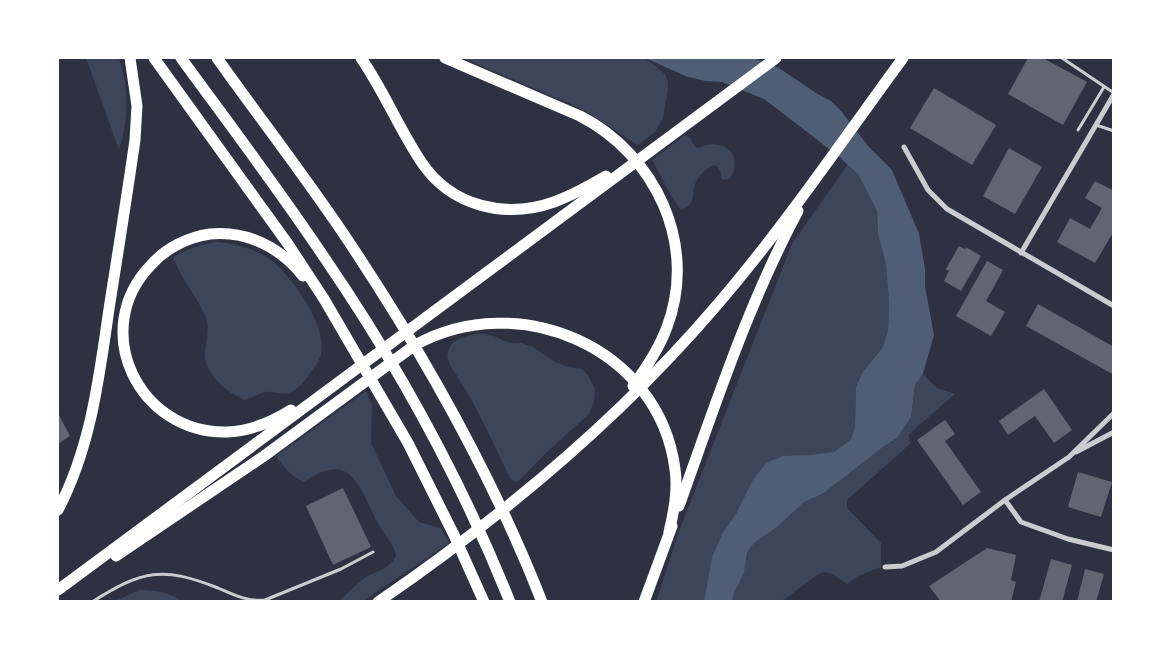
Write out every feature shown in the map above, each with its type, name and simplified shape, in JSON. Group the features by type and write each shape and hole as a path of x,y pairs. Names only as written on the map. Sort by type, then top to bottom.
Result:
{"highway":[{"path":"58,510 82,451 97,393 135,131 136,91 130,58"},
{"path":"154,58 298,258 340,326 416,458 484,602"},
{"path":"181,58 326,258 380,344 447,464 477,525 510,602"},
{"path":"216,58 340,228 410,337 452,410 484,473 542,602"},
{"path":"361,58 426,168 448,190 467,201 497,209 528,208 554,202 616,173"},
{"path":"445,58 588,120 618,140 648,174 661,198 671,223 678,268 675,297 668,326 650,370"},
{"path":"58,590 431,314 616,173 655,148 776,58"},
{"path":"378,602 439,559 527,491 615,412 650,370 704,321 740,278 819,174 903,58"},
{"path":"644,602 758,292 819,174"},
{"path":"340,326 301,273 282,255 249,237 216,233 198,236 180,244 163,254 148,267 136,284 128,301 123,331 129,366 137,384 147,397 172,418 206,430 228,432 260,426 286,413 344,378"},
{"path":"58,595 226,482 408,350 442,332 490,322 516,323 540,327 578,340 621,368 637,385 648,399 660,420 669,442 675,468 674,511 669,532"},
{"path":"390,602 439,559"}],"street":[{"path":"1022,253 1114,94"},
{"path":"904,147 928,190 954,214 1114,306"},
{"path":"1071,455 1114,413"},
{"path":"885,567 902,566 936,552 1005,500 1071,455 1114,432"},
{"path":"1005,500 1021,522 1068,539 1114,550"}],"lane":[{"path":"1062,58 1114,94"},
{"path":"1078,130 1104,87"},
{"path":"1096,125 1114,131"},
{"path":"92,602 133,580 157,574 194,578 245,600 265,600 341,569 373,552"}],"shaded area":[{"path":"86,58 119,58 125,81 127,104 125,127 119,150"},
{"path":"463,58 645,58 665,74 668,82 663,118 656,131 638,145 573,105"},
{"path":"645,58 753,58 779,68 831,101 869,147 892,170 919,234 925,269 925,286 934,335 923,374 915,385 911,417 897,438 824,493 804,502 777,527 754,543 747,553 744,573 732,601 704,601 712,557 722,534 737,512 753,480 766,463 783,456 834,452 851,439 855,427 856,387 862,373 883,347 888,330 889,303 886,264 878,235 877,211 858,174 837,155 764,99 722,82 688,77"},
{"path":"685,135 691,139 695,147 715,144 728,149 733,156 734,165 733,173 729,179 723,180 717,166 714,165 706,170 696,182 691,202 681,209 670,194 652,160"},
{"path":"848,164 858,174 877,211 878,235 886,264 889,303 888,330 883,347 862,373 856,387 855,427 851,439 834,452 810,455 737,512 722,534 712,557 704,601 656,602 679,531 792,244"},
{"path":"217,242 243,247 268,258 277,265 296,287 313,315 321,342 321,354 317,364 304,381 291,392 285,394 265,392 244,400 223,387 208,367 205,360 208,331 206,318 173,257 195,247"},
{"path":"479,333 494,336 506,342 521,343 533,347 555,362 568,367 582,369 588,375 595,389 594,402 589,414 547,452 519,481 514,482 510,478 480,416 448,359 447,355 452,344 460,338"},
{"path":"923,374 937,388 955,394 909,434 910,444 847,500 847,508 881,543 881,567 858,576 847,584 832,574 824,572 817,575 782,601 732,602 744,573 747,553 754,543 777,527 804,502 824,493 897,438 911,417 915,385"},
{"path":"366,391 372,405 371,443 396,496 419,522 441,528 449,543 363,601 339,601 363,579 381,570 393,561 396,556 393,547 377,522 365,496 351,476 343,471 333,469 320,473 304,482 288,471 276,456"},
{"path":"139,590 162,592 182,601 115,601"}],"building":[{"path":"1028,58 1043,58 1087,82 1063,125 1008,94"},
{"path":"934,88 996,125 972,165 910,128"},
{"path":"1009,148 1042,167 1015,214 983,196"},
{"path":"1095,181 1114,191 1114,231 1095,263 1057,242 1070,218 1090,229 1102,208 1085,198"},
{"path":"959,246 965,249 966,247 981,256 961,291 944,281 949,271 946,269"},
{"path":"987,261 1003,270 986,301 1005,312 991,336 956,316"},
{"path":"1038,304 1114,347 1114,375 1026,326"},
{"path":"1044,389 1072,430 1054,443 1035,416 1008,435 999,421"},
{"path":"58,413 70,436 58,444"},
{"path":"945,420 955,434 945,441 981,492 963,505 917,440"},
{"path":"1078,472 1112,482 1101,517 1068,507"},
{"path":"343,488 371,547 333,565 306,506"},
{"path":"987,548 1016,555 1011,580 1016,582 1011,602 941,602 929,586"},
{"path":"1051,559 1072,565 1062,602 1039,602"},
{"path":"1085,569 1104,574 1096,602 1077,602"}]}
